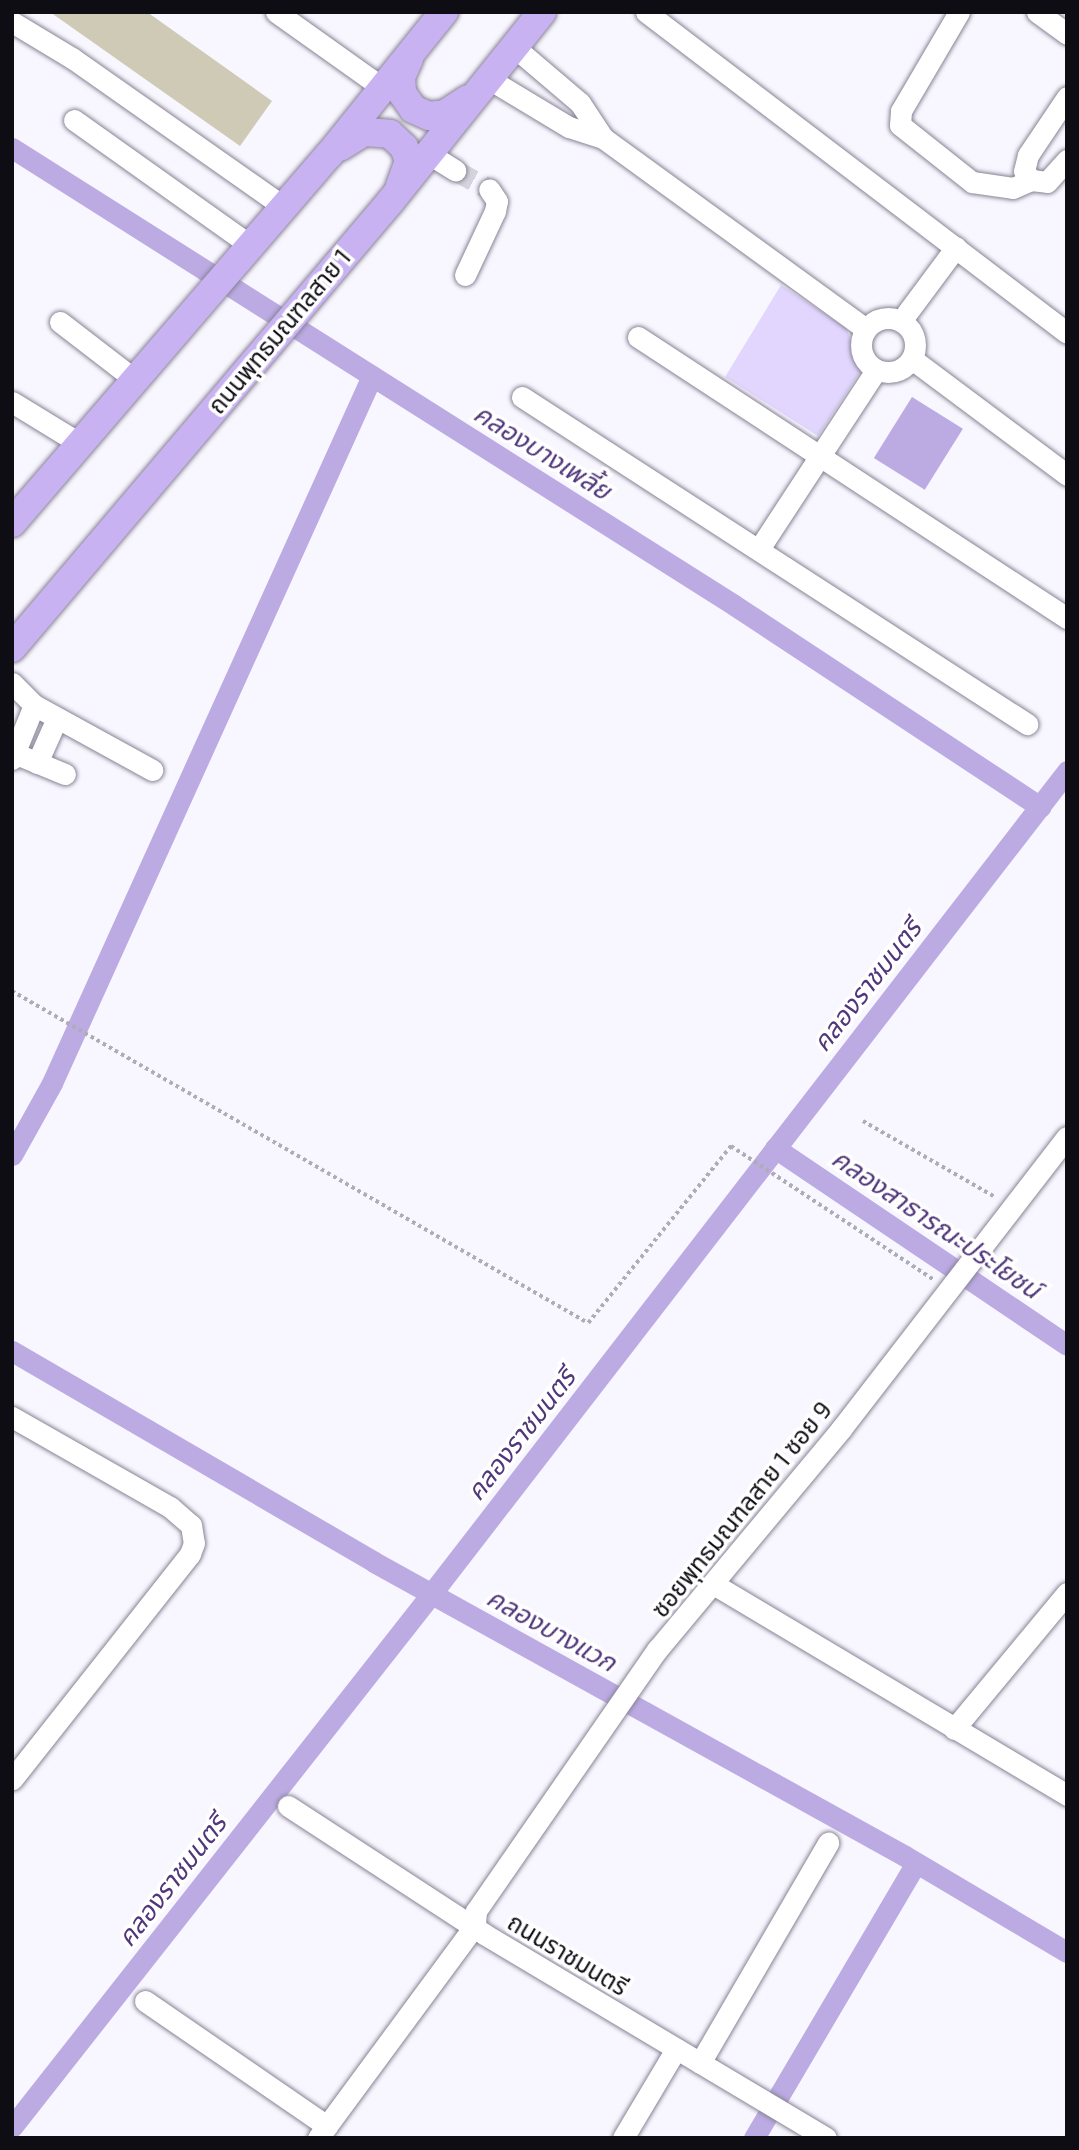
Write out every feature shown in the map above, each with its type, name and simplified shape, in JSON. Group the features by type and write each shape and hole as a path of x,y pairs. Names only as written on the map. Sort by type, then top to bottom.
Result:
{"main road":[{"path":"12,523 329,155 444,12"},
{"name":"ถนนพุทธมณฑลสาย 1","path":"12,648 279,329 390,202 542,12"},
{"path":"422,40 401,77 402,93 413,109 429,116 445,114 484,85"},
{"path":"329,155 364,131 384,132 400,141 409,161 408,172 390,202"}],"street":[{"path":"276,12 383,88"},
{"path":"646,12 1067,333"},
{"path":"959,12 901,111 900,125 972,181 1013,188 1031,180 1047,182 1067,160"},
{"path":"1037,12 1067,34"},
{"path":"12,22 72,58 287,203"},
{"path":"56,31 287,203"},
{"path":"513,47 580,103 603,138"},
{"path":"484,85 569,127 603,138 866,329"},
{"path":"1031,180 1024,172 1028,155 1067,97"},
{"path":"74,120 251,246"},
{"path":"429,154 455,170"},
{"path":"465,275 495,211 496,201 489,189"},
{"path":"901,321 956,247"},
{"path":"883,318 901,321 915,338 912,359 896,372 876,370 863,356 866,329 883,318"},
{"path":"60,322 134,379"},
{"path":"638,337 1067,618"},
{"path":"912,359 1067,475"},
{"path":"759,550 876,370"},
{"path":"522,397 1027,724"},
{"path":"12,402 79,443"},
{"path":"12,683 34,705 152,770"},
{"path":"34,705 13,756 65,775"},
{"path":"37,763 57,718"},
{"name":"ซอยพุทธมณฑลสาย 1 ซอย 9","path":"323,2132 475,1925 476,1911 603,1733 657,1650 715,1585 1067,1137"},
{"path":"12,1417 170,1507 191,1525 194,1543 190,1554 12,1779"},
{"path":"715,1585 1067,1795"},
{"path":"954,1729 1067,1593"},
{"name":"ถนนราชมนตรี","path":"288,1806 475,1925 826,2138"},
{"path":"700,2063 828,1843"},
{"path":"145,2001 323,2132"},
{"path":"623,2138 676,2049"}],"path":[{"path":"12,991 588,1323 732,1146 948,1289"},
{"path":"863,1121 1012,1208"}],"shaded area":[{"path":"781,285 846,328 862,369 818,436 725,377"},
{"path":"912,397 963,429 925,490 874,458"}],"building":[{"path":"50,12 147,12 272,101 240,146"}],"waterway":[{"name":"คลองบางเพลี้ย","path":"12,148 734,605 1040,807"},
{"path":"12,1155 52,1083 372,376"},
{"name":"คลองราชมนตรี","path":"12,2127 432,1593 1067,771"},
{"name":"คลองสาธารณะประโยชน์","path":"775,1148 1067,1345"},
{"name":"คลองบางแวก","path":"12,1351 374,1562 905,1856 1067,1952"},
{"path":"754,2138 916,1863"}],"tunnel":[{"path":"455,170 489,189"}]}
